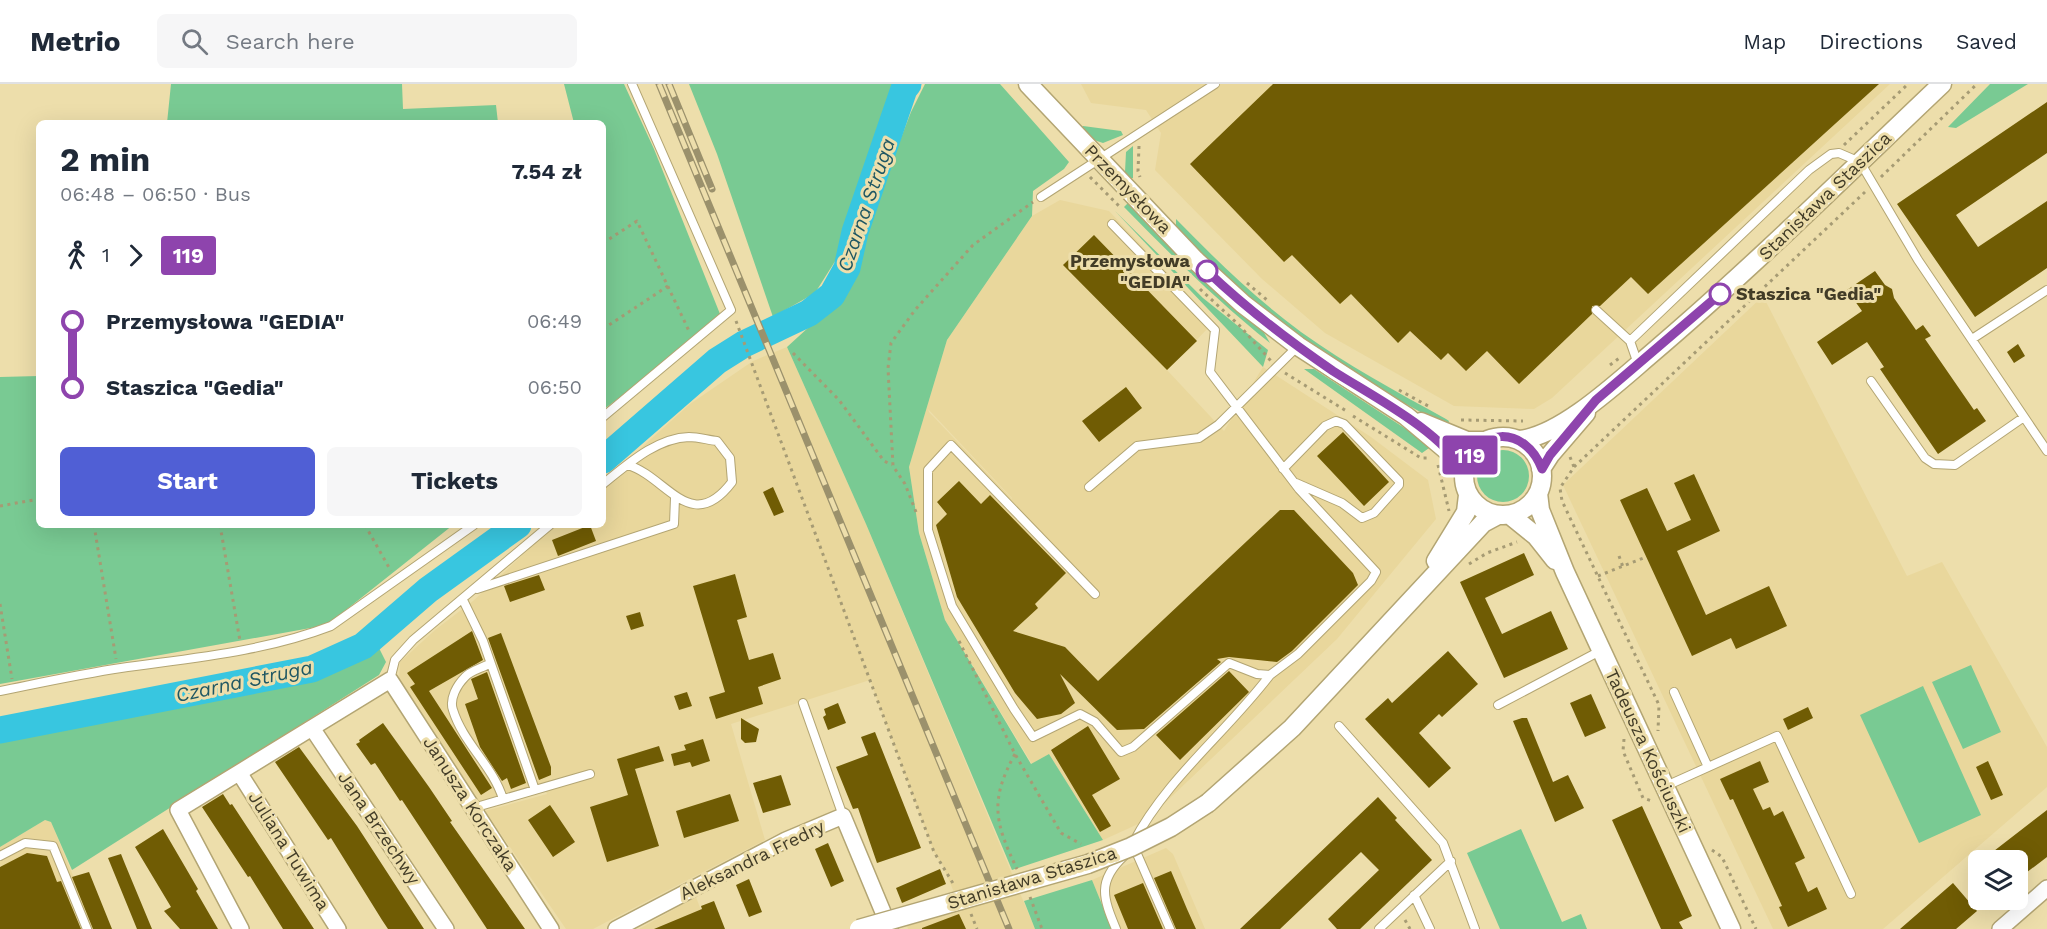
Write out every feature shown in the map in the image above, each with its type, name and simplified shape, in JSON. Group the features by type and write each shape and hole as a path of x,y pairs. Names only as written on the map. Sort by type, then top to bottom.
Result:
{"street":[{"name":"Przemysłowa","path":"1028,84 1219,282 1298,346 1406,416 1456,459 1463,471"},
{"name":"Stanisława Staszica","path":"1520,440 1537,438 1596,400 1638,365 1743,274 1942,84"},
{"name":"Stanisława Staszica","path":"1542,469 1550,455 1596,400"},
{"name":"Przemysłowa","path":"1406,416 1467,441 1484,441"},
{"path":"1508,437 1520,440 1530,447 1542,469 1538,493 1522,511 1504,515 1486,512 1468,495 1463,471 1470,454 1484,441 1508,437"},
{"name":"Tadeusza Kościuszki","path":"1538,493 1540,510 1565,572 1731,929"},
{"name":"Stanisława Staszica","path":"1403,610 1457,529 1466,512 1468,495"},
{"name":"Stanisława Staszica","path":"859,929 1088,864 1131,848 1171,827 1208,803 1252,767 1292,728 1483,523 1504,515"},
{"name":"Tadeusza Kościuszki","path":"1504,515 1536,536 1565,572"},
{"path":"241,929 178,810 390,680"},
{"name":"Janusza Korczaka","path":"390,680 551,929"},
{"name":"Jana Brzechwy","path":"312,728 446,929"},
{"name":"Juliana Tuwima","path":"240,774 339,929"},
{"name":"Aleksandra Fredry","path":"616,929 786,840 843,816 890,929"},
{"path":"2008,926 2047,888"}],"lane":[{"path":"606,414 731,310 632,84"},
{"path":"1041,197 1215,84"},
{"path":"1630,341 1822,160 1839,153 1860,162 1872,185 2047,451"},
{"path":"1112,224 1215,330 1210,372 1294,483 1376,572 1371,581 1298,654 1270,675 1253,698 1148,813 1132,844 1109,870 1104,900 1116,929"},
{"path":"1972,339 2047,290"},
{"path":"1596,310 1630,341 1638,365"},
{"path":"1089,487 1137,446 1199,438 1218,424 1298,346"},
{"path":"1871,381 1925,458 1943,466 1955,465 2024,417"},
{"path":"1283,469 1325,426 1336,421 1344,424 1399,481 1399,485 1374,513 1362,518 1342,503 1294,483"},
{"path":"606,482 628,465 661,444 688,437 717,441 730,459 732,482 721,497 700,504 675,498 642,469 628,465"},
{"path":"1095,594 951,445 928,470 928,530 952,606 1014,709 1033,736 1080,714 1095,722 1121,752 1133,747 1229,663 1257,674 1270,675"},
{"path":"477,589 674,524 675,498"},
{"path":"0,691 118,668 242,651 304,637 331,626 470,528"},
{"path":"390,680 395,660 413,640 464,600 547,528"},
{"path":"464,600 483,641 489,664 535,790"},
{"path":"1498,705 1601,650"},
{"path":"489,664 465,676 452,697 452,710 479,757 498,783 503,799"},
{"path":"1674,692 1708,767"},
{"path":"803,703 843,816"},
{"path":"1339,726 1443,843 1475,929"},
{"path":"1665,787 1777,736 1851,894"},
{"path":"473,808 590,774"},
{"path":"0,856 25,843 53,846 87,929"},
{"path":"1132,844 1170,929"},
{"path":"1379,929 1451,861"},
{"path":"1414,896 1430,929"}],"path":[{"path":"1658,739 1659,705 1562,501 1560,488 1574,466 1977,84"},
{"path":"1135,136 1139,144 1138,171 1141,180"},
{"path":"893,466 888,368 891,343 915,310 973,245 1041,197"},
{"path":"606,241 637,221 693,341"},
{"path":"1239,277 1275,306"},
{"path":"606,327 668,286"},
{"path":"740,330 934,852 959,893"},
{"path":"793,353 839,400 884,461 893,466 905,484 918,520"},
{"path":"1393,386 1439,411"},
{"path":"1458,420 1532,422"},
{"path":"1568,454 1574,466"},
{"path":"1438,465 1450,515"},
{"path":"0,506 36,500"},
{"path":"95,528 118,668"},
{"path":"221,528 242,651"},
{"path":"367,528 396,581"},
{"path":"1487,553 1521,541"},
{"path":"1619,556 1623,567"},
{"path":"1598,576 1646,557"},
{"path":"0,604 13,688"},
{"path":"958,638 1015,754 1061,833 1081,844"},
{"path":"1624,736 1623,751 1643,798 1652,801"},
{"path":"1015,754 1002,779 998,796 999,825 1017,870"},
{"path":"1708,847 1722,857 1756,929"},
{"path":"1027,891 1042,929"},
{"path":"970,912 976,929"},
{"path":"1404,917 1410,929"}],"shaded area":[{"path":"1081,84 1890,84 1552,398 1534,409 1454,406 1325,333 1262,279 1155,170 1161,133 1146,110 1091,103"},
{"path":"1060,200 1109,211 1214,322 1167,370 1224,431 1263,367 1371,437 1428,480 1436,519 1337,639 1147,820 1103,840 1049,754 1032,764 945,620 919,533 909,467 947,340 1032,216","holes":["928,409 1012,498 929,412"]},
{"path":"1763,296 1907,576 1942,562 2047,747 2047,787 1974,850 1968,850 1968,855 1883,929 1773,929 1563,485"},
{"path":"787,347 866,524 1035,929 908,929 907,926 962,911 942,864 934,852 870,680 731,724 765,840 593,929 566,929 485,811 547,794 543,785 476,802 399,682 400,662 435,630 473,601 552,528 606,528 606,479 690,404 753,361"},
{"path":"45,820 51,822 95,929 0,929 0,847"},
{"path":"1166,848 1173,854 1205,929 1112,929 1092,880"},
{"path":"696,897 708,929 639,929"}],"green space":[{"path":"171,84 402,84 403,109 496,105 498,120 167,120"},
{"path":"564,84 624,84 654,149 722,319 606,408 606,120 573,120"},
{"path":"689,84 898,84 889,98 839,255 815,293 773,317 717,154"},
{"path":"925,84 1000,84 1069,162 1064,169 1033,191 1032,216 947,340 909,467 919,533 945,620 1031,764 1049,754 1103,840 1012,870 866,524 787,347 844,295 868,223 911,112"},
{"path":"1990,84 2028,84 1956,128 1948,127"},
{"path":"1083,126 1121,131 1123,135 1103,143 1094,140 1081,128"},
{"path":"1133,146 1133,178 1130,179 1125,172 1126,152"},
{"path":"1128,203 1203,279 1263,331 1270,343 1231,311 1177,260 1124,207"},
{"path":"1115,211 1203,298 1268,350 1263,367"},
{"path":"1176,219 1236,278 1284,319 1354,367 1446,419 1449,421 1447,427 1317,351 1277,321 1225,276 1176,228"},
{"path":"1304,369 1314,369 1432,446 1422,453"},
{"path":"36,376 36,528 449,528 327,625 0,684 0,377"},
{"path":"1503,450 1513,452 1521,458 1527,466 1529,476 1527,486 1521,494 1513,500 1503,502 1493,500 1485,494 1479,486 1477,476 1479,466 1485,458 1493,452"},
{"path":"378,646 386,662 379,675 72,870 51,822 45,820 0,847 0,734 315,676"},
{"path":"1971,665 2001,732 1963,749 1932,682"},
{"path":"1923,686 1981,815 1919,843 1860,715"},
{"path":"1521,829 1562,922 1581,914 1587,929 1500,929 1467,853"},
{"path":"1092,880 1112,929 1035,929 1024,901"}],"building":[{"path":"1273,84 1879,84 1648,294 1631,277 1600,306 1592,306 1592,314 1519,384 1487,351 1466,371 1448,353 1441,360 1410,331 1398,343 1351,294 1340,304 1292,255 1284,262 1190,164"},
{"path":"2047,102 2047,153 1956,215 1978,247 2047,201 2047,268 1975,317 1897,204"},
{"path":"1094,235 1197,341 1167,370 1063,265"},
{"path":"1875,271 1885,285 1892,289 1894,298 1916,330 1923,325 1931,336 1925,339 1974,410 1977,408 1986,421 1938,454 1880,369 1884,367 1867,342 1832,365 1817,342 1862,311 1847,290"},
{"path":"2018,344 2025,356 2014,363 2007,352"},
{"path":"1126,387 1142,408 1099,442 1082,421"},
{"path":"1343,432 1389,482 1364,506 1317,456"},
{"path":"1694,474 1720,531 1677,551 1706,615 1769,586 1787,626 1736,649 1731,638 1692,656 1620,500 1647,488 1667,531 1691,520 1674,483"},
{"path":"959,481 981,504 990,495 1066,573 1035,604 1038,608 1013,631 1065,647 1098,681 1280,510 1294,510 1353,573 1358,585 1292,651 1277,662 1229,657 1217,659 1221,662 1144,729 1117,730 1060,674 1075,703 1061,714 1037,719 1015,693 957,597 936,525 947,514 937,502"},
{"path":"773,487 784,512 774,516 763,492"},
{"path":"582,528 591,528 596,541 558,556 552,540"},
{"path":"1524,553 1534,575 1485,598 1502,634 1551,611 1568,649 1504,678 1460,582"},
{"path":"735,574 747,617 737,620 749,660 773,653 781,679 758,687 763,704 716,719 709,697 725,692 693,586"},
{"path":"539,575 545,590 510,602 504,586"},
{"path":"640,612 644,626 631,630 626,616"},
{"path":"472,631 483,660 429,691 492,788 481,795 410,687 415,684 407,673"},
{"path":"501,633 551,767 551,775 539,780 488,638"},
{"path":"1448,651 1478,684 1442,717 1439,714 1419,733 1451,768 1429,788 1365,719 1388,698 1392,703"},
{"path":"1229,671 1249,692 1180,760 1156,735"},
{"path":"487,672 526,783 511,789 507,778 502,781 480,747 465,704 478,699 471,679"},
{"path":"687,692 692,706 679,710 674,696"},
{"path":"1591,694 1606,728 1585,737 1570,703"},
{"path":"838,703 846,723 828,730 823,717 826,715 824,709"},
{"path":"1808,707 1813,718 1788,730 1783,719"},
{"path":"741,718 759,729 756,742 745,743 741,739"},
{"path":"1527,718 1553,782 1568,775 1584,808 1555,822 1513,721"},
{"path":"383,723 525,929 487,929 402,800 400,801 375,763 371,765 356,744"},
{"path":"1088,726 1120,779 1092,795 1111,826 1100,832 1051,750"},
{"path":"875,732 921,848 877,863 858,808 853,809 836,767 868,755 861,737"},
{"path":"703,739 710,761 692,767 690,762 674,766 671,754 686,750 684,745"},
{"path":"659,746 664,761 635,769 659,846 607,862 590,807 628,795 617,759"},
{"path":"299,747 357,826 424,929 388,929 331,838 328,840 275,762"},
{"path":"1760,761 1769,782 1753,789 1763,810 1770,807 1774,816 1783,811 1805,858 1795,863 1808,892 1817,887 1827,909 1788,927 1779,907 1782,906 1733,799 1730,800 1720,779"},
{"path":"1988,761 2003,795 1991,800 1976,767"},
{"path":"781,775 791,805 763,813 753,783"},
{"path":"223,794 230,805 232,804 314,929 283,929 250,876 248,877 202,807"},
{"path":"730,794 739,821 684,838 676,811"},
{"path":"1378,797 1397,818 1395,820 1432,860 1360,929 1337,929 1328,919 1379,870 1361,852 1280,929 1240,929"},
{"path":"550,805 575,842 553,857 528,820"},
{"path":"1642,806 1692,916 1679,922 1683,929 1661,929 1612,820"},
{"path":"2047,810 2047,857 2028,871 2028,850 1995,850"},
{"path":"163,829 218,929 180,929 164,911 171,907 135,847"},
{"path":"828,843 844,881 831,887 815,849"},
{"path":"27,853 47,856 57,882 61,881 81,929 0,929 0,867"},
{"path":"121,854 152,929 137,929 108,858"},
{"path":"940,869 946,884 902,903 896,888"},
{"path":"1171,871 1196,929 1176,929 1154,878"},
{"path":"89,872 112,929 93,929 72,877"},
{"path":"749,879 762,912 749,917 736,885"},
{"path":"1143,883 1163,929 1128,929 1114,895"},
{"path":"1953,883 1968,900 1968,910 1977,911 1956,929 1900,929"},
{"path":"714,901 725,929 654,929 702,909 701,906"},
{"path":"959,914 966,929 922,929 922,928"}],"waterway":[{"name":"Czarna Struga","path":"606,457 717,361 744,344 809,313 832,295 847,268 855,232 904,89 908,84"},
{"name":"Czarna Struga","path":"0,730 312,669 363,646 428,590 514,528"}],"railway":[{"path":"659,84 1009,929"},
{"path":"669,84 712,189"}],"bus line":[{"name":"119","path":"1207,271 1244,304 1298,346 1406,416 1456,459 1463,471 1474,449 1484,441 1495,437 1520,440 1530,447 1542,469 1550,455 1561,445 1596,400 1720,294"}],"place":[{"name":"Przemysłowa \"GEDIA\"","path":"1207,271"},
{"name":"Staszica \"Gedia\"","path":"1720,294"}]}
